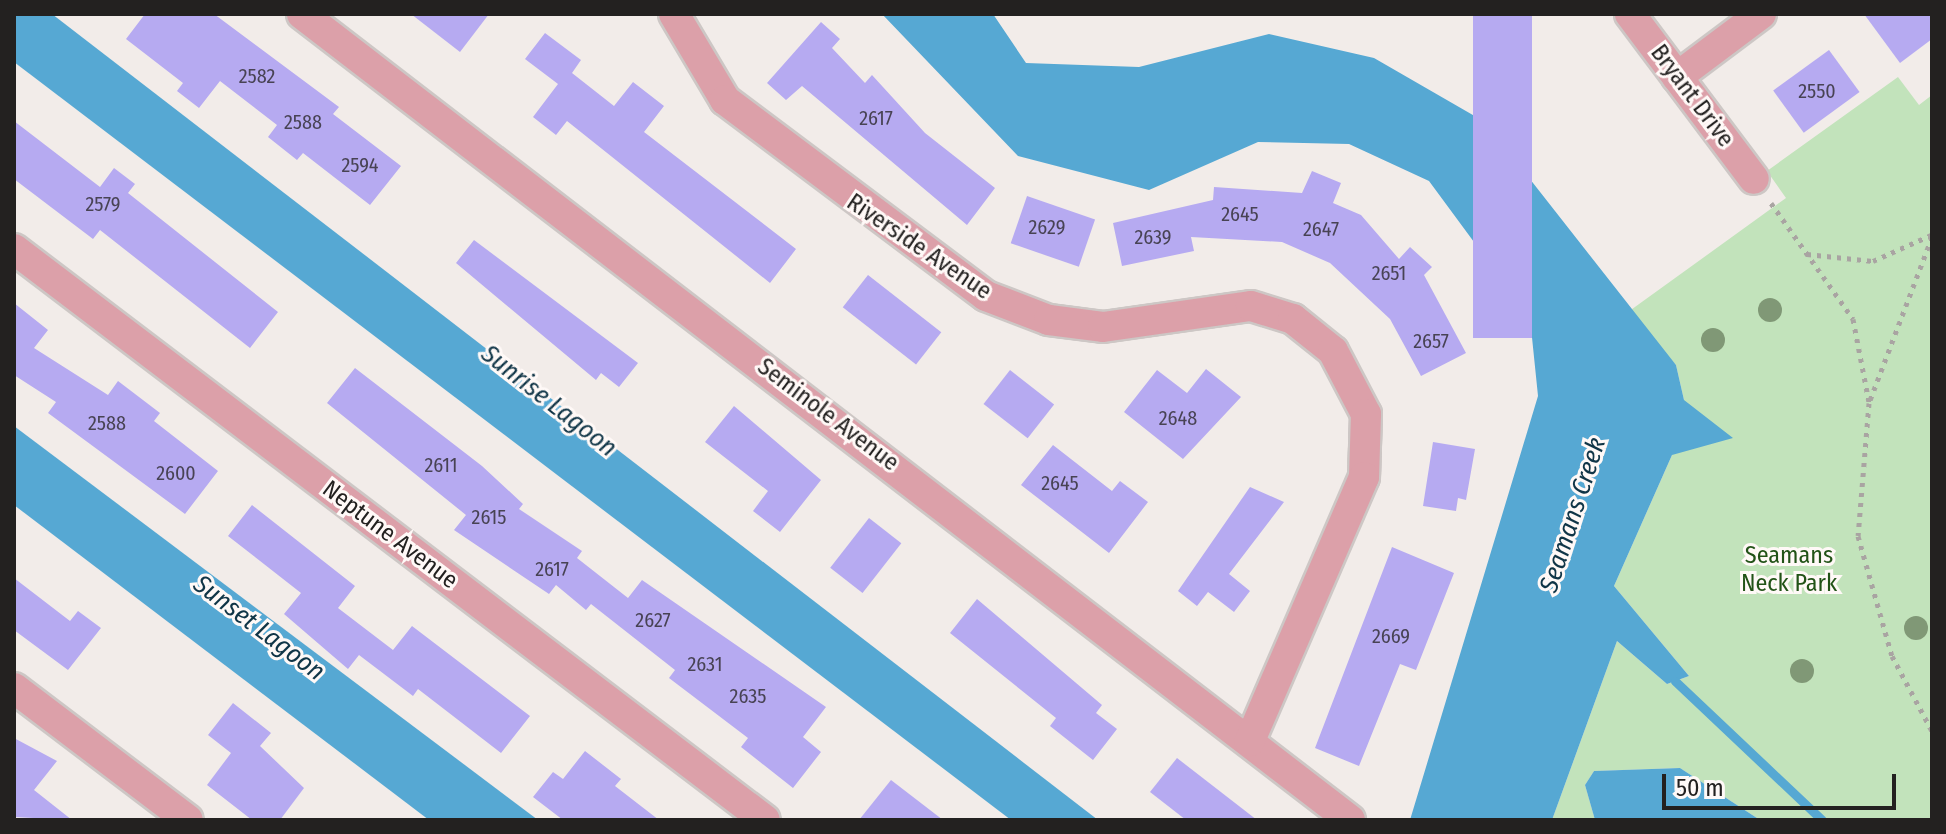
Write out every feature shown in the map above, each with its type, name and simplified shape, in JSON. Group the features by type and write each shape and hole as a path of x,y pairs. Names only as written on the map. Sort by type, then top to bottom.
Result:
{"street":[{"name":"Seminole Avenue","path":"302,14 1350,820"},
{"name":"Riverside Avenue","path":"674,14 725,100 986,296 1049,320 1103,327 1251,306 1293,319 1333,351 1366,414 1364,477 1250,741"},
{"name":"Bryant Drive","path":"1630,14 1754,179"},
{"path":"1677,77 1761,14"},
{"name":"Neptune Avenue","path":"14,249 765,820"},
{"path":"14,688 188,820"}],"path":[{"path":"1754,179 1853,319 1869,403 1858,536 1892,656 1932,731"},
{"path":"1807,254 1873,261 1932,236"},
{"path":"1869,403 1932,236"}],"green space":[{"name":"Seamans Neck Park","path":"1898,77 1919,105 1932,95 1932,820 1760,820 1680,768 1594,771 1585,785 1595,820 1552,820 1617,641 1667,684 1689,676 1614,586 1672,455 1684,400 1676,365 1628,312 1786,198 1767,171"}],"water":[{"name":"Sunrise Lagoon","path":"14,14 52,14 1098,820 1011,820 14,62"},
{"name":"Seamans Creek","path":"882,14 993,14 1026,63 1139,67 1269,34 1374,58 1485,122 1676,365 1684,400 1733,438 1672,455 1614,586 1689,676 1667,684 1617,641 1552,820 1410,820 1538,396 1530,318 1429,181 1349,144 1258,142 1149,190 1018,156"},
{"name":"Sunset Lagoon","path":"14,426 538,820 429,820 14,505"},
{"path":"1680,768 1760,820 1595,820 1585,785 1594,771"}],"building":[{"path":"145,14 214,14 339,107 333,114 401,166 370,205 303,153 297,160 268,137 277,125 220,81 199,108 177,91 183,83 126,39"},
{"path":"411,14 489,14 460,52"},
{"path":"1473,14 1532,14 1532,338 1473,338"},
{"path":"1864,14 1932,14 1932,39 1900,63"},
{"path":"821,22 840,39 832,48 865,83 872,75 925,133 995,188 967,225 802,86 786,100 767,83"},
{"path":"545,33 581,60 572,73 614,106 633,82 664,106 644,132 796,249 770,283 567,121 556,135 533,117 558,84 525,59"},
{"path":"1829,50 1860,92 1804,133 1773,91"},
{"path":"14,121 100,187 114,168 135,184 128,193 278,312 250,348 100,230 93,239 14,179"},
{"path":"1312,171 1341,183 1333,203 1361,215 1399,259 1410,247 1432,267 1424,275 1466,353 1421,376 1390,319 1330,263 1282,242 1191,237 1194,251 1122,266 1113,223 1213,200 1214,187 1302,193"},
{"path":"1027,196 1095,219 1079,267 1011,243"},
{"path":"474,240 638,363 619,387 601,373 596,380 456,263"},
{"path":"868,275 941,332 916,365 843,307"},
{"path":"14,303 48,330 34,348 108,395 118,381 160,413 154,421 218,471 185,514 48,413 56,402 14,375"},
{"path":"355,368 482,466 523,504 519,509 582,551 577,558 628,598 642,580 826,707 803,737 821,752 793,788 741,747 748,738 669,678 675,670 591,604 586,610 556,585 549,594 454,530 466,515 327,403"},
{"path":"1206,369 1241,397 1183,459 1124,412 1157,370 1187,393"},
{"path":"1010,370 1054,404 1028,438 984,404"},
{"path":"734,406 821,480 780,532 753,511 768,491 705,442"},
{"path":"1433,442 1475,449 1466,500 1458,498 1456,511 1423,506"},
{"path":"1053,445 1112,491 1120,481 1148,502 1109,553 1021,485"},
{"path":"1250,487 1284,502 1229,574 1250,591 1234,612 1208,592 1197,606 1178,591"},
{"path":"252,505 355,586 338,608 393,650 412,626 530,716 501,753 418,689 413,696 359,655 348,669 284,614 301,593 228,536"},
{"path":"869,518 901,543 863,593 830,568"},
{"path":"1392,547 1454,573 1416,670 1400,664 1359,766 1315,748"},
{"path":"14,578 70,621 78,611 101,628 68,670 14,630"},
{"path":"977,599 1102,705 1096,713 1117,729 1093,760 1050,726 1056,718 950,633"},
{"path":"233,703 271,733 260,746 304,788 280,820 252,820 207,785 231,753 208,735"},
{"path":"14,738 57,761 34,790 72,820 14,817"},
{"path":"585,751 621,779 615,786 659,820 563,820 533,797 553,772 563,779"},
{"path":"1177,758 1257,820 1186,820 1150,792"},
{"path":"891,780 943,820 859,820"}],"waterway":[{"path":"1675,681 1822,820"}]}
